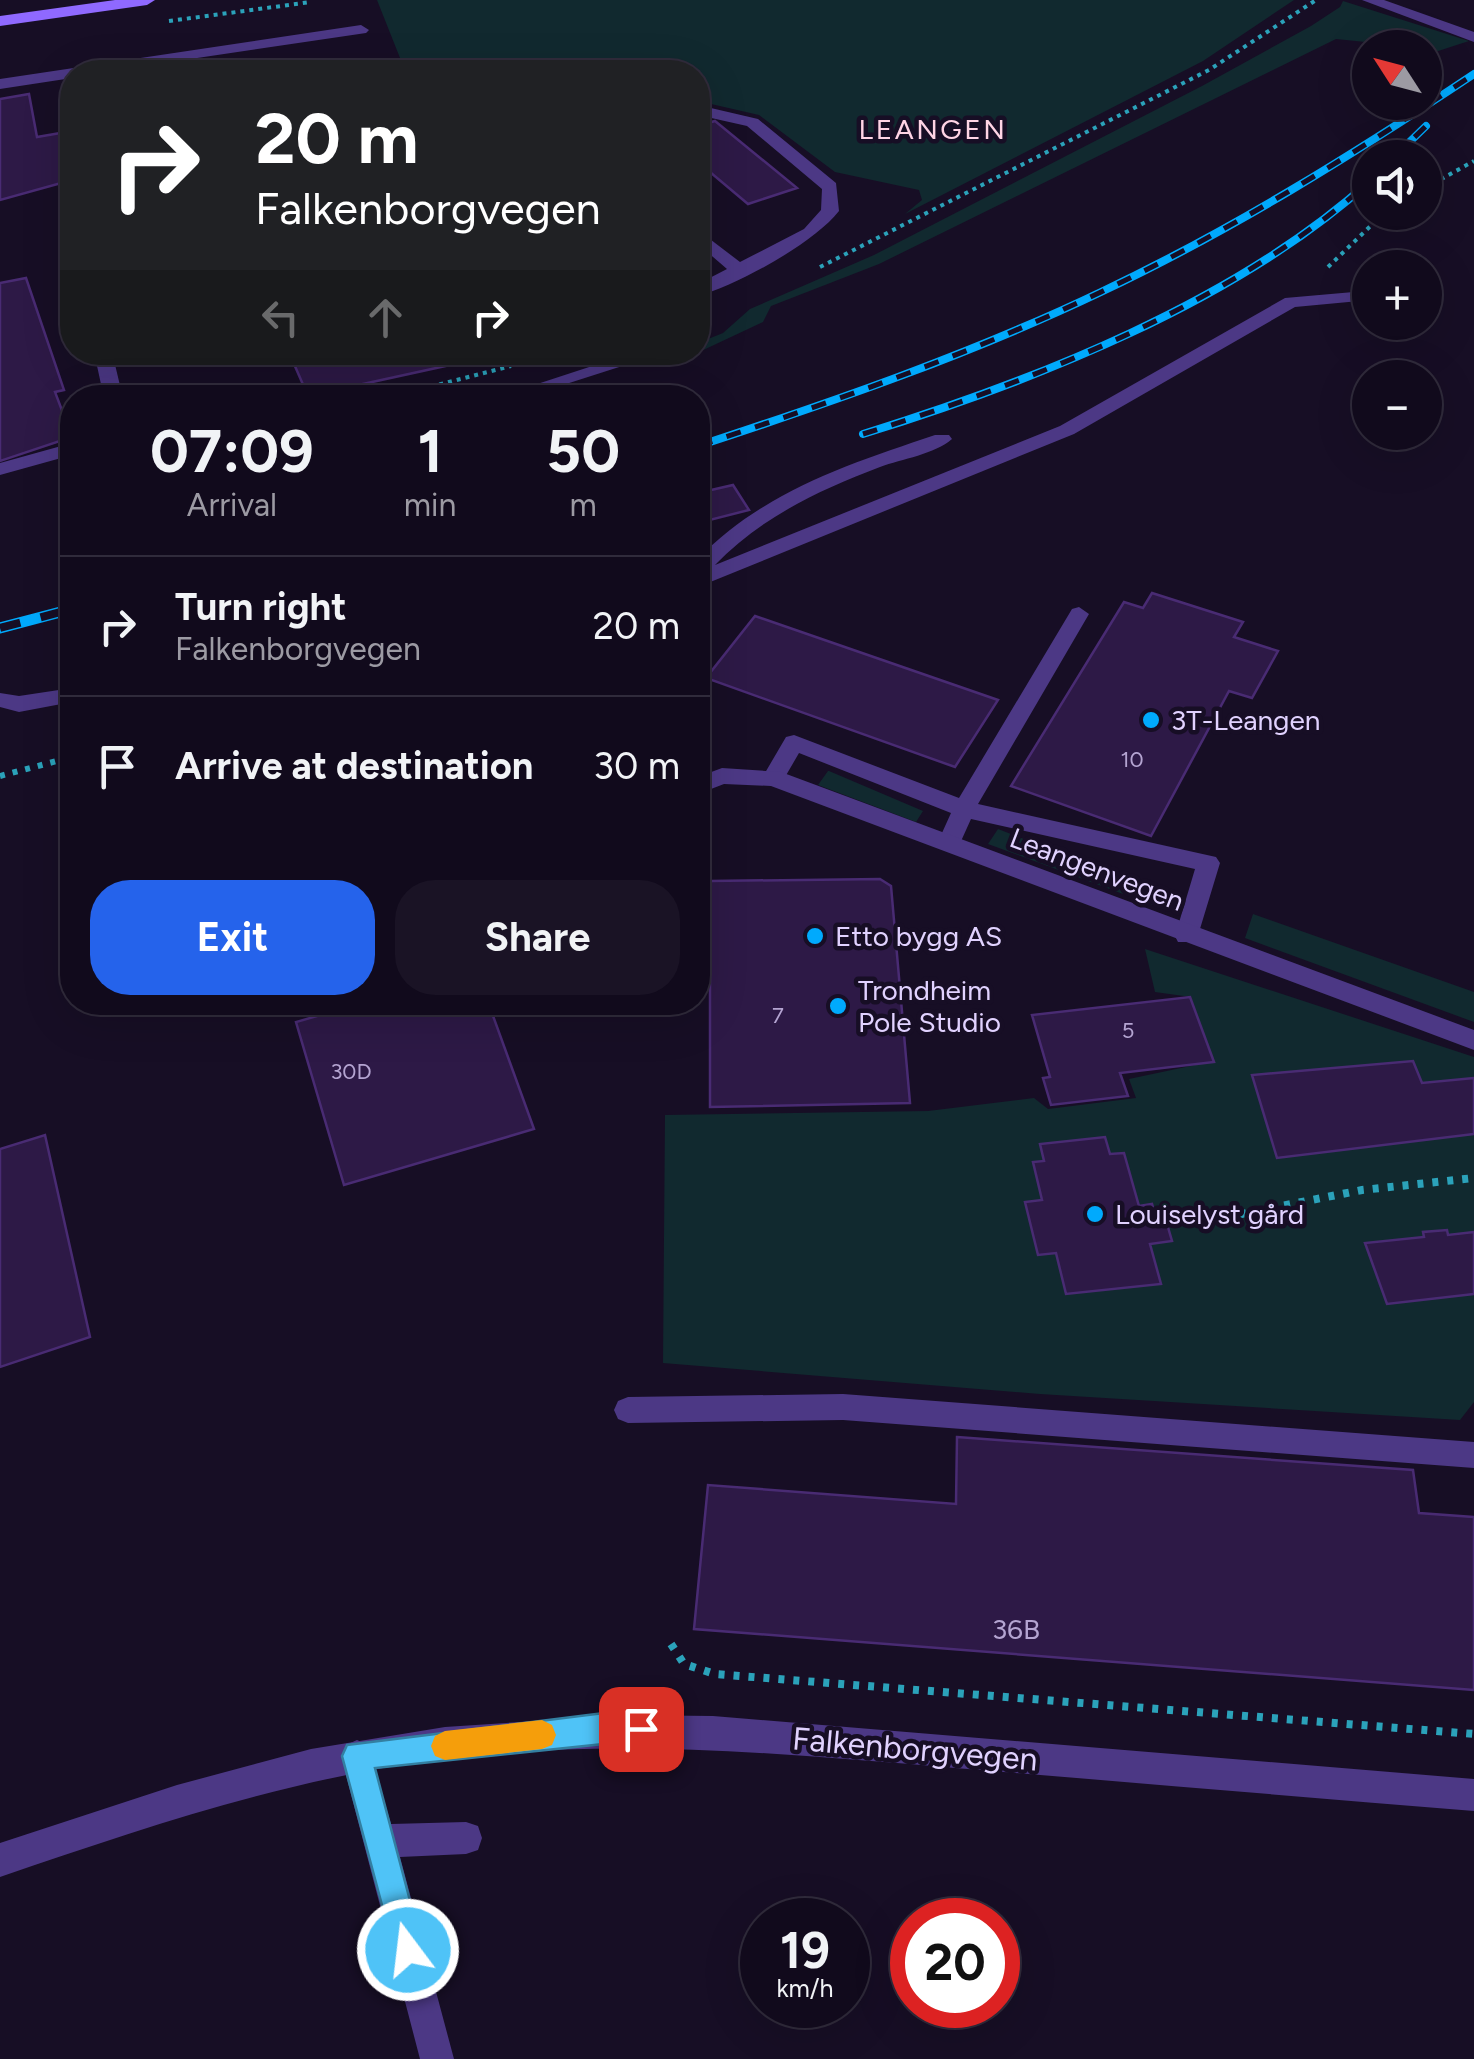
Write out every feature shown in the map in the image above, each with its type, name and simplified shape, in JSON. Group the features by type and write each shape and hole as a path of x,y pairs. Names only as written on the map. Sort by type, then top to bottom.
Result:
{"main road":[{"path":"0,21 147,0"}],"street":[{"path":"1370,0 1474,37"},
{"path":"161,60 361,30"},
{"path":"0,84 60,75"},
{"path":"710,113 752,122 830,187 830,211 810,233 710,286"},
{"path":"710,245 741,272"},
{"path":"710,575 1067,430 1291,302 1352,297"},
{"path":"545,385 613,365"},
{"path":"710,556 718,546 804,491 942,439"},
{"path":"0,469 60,452"},
{"path":"949,844 964,810 1079,614"},
{"path":"0,700 18,704 60,696"},
{"path":"774,778 794,743 964,810 1208,863 1188,936"},
{"name":"Leangenvegen","path":"710,781 722,776 774,778 1474,1040"},
{"path":"628,1410 843,1406 1474,1455"},
{"name":"Falkenborgvegen","path":"0,1860 172,1802 357,1756 604,1728 713,1732 1474,1796"},
{"path":"357,1756 436,2059"},
{"path":"379,1841 466,1838"}],"path":[{"path":"813,271 1194,78 1316,0"},
{"path":"1442,179 1474,161"},
{"path":"1291,302 1365,230"},
{"path":"438,385 512,366"},
{"path":"0,776 60,760"},
{"path":"1196,1223 1362,1190 1474,1178"},
{"path":"672,1644 684,1664 714,1674 1474,1734"}],"green space":[{"path":"377,0 1294,0 1203,61 905,214 922,200 919,190 835,172 759,115 710,104 710,60 401,60"},
{"path":"1343,1 1434,30 1352,30 1352,41 1336,39 879,264 771,306 763,322 710,347 710,338 723,333 750,309 874,255 1311,26"},
{"path":"1442,32 1469,41 1442,50"},
{"path":"828,771 923,811 916,822 818,785"},
{"path":"998,829 1175,897 1169,911 988,844"},
{"path":"1253,914 1474,992 1474,1022 1245,938"},
{"path":"1145,949 1474,1057 1474,1402 1460,1420 1040,1394 663,1363 665,1115 928,1111 1034,1098 1048,1109 1136,1098 1129,1079 1214,1061 1191,997 1155,992"}],"building":[{"path":"29,94 37,137 60,133 60,183 0,200 0,99"},
{"path":"715,121 797,188 748,204 710,172 710,122"},
{"path":"26,278 62,385 55,392 60,405 60,441 0,461 0,283"},
{"path":"294,365 450,365 358,385 303,385"},
{"path":"733,485 749,510 710,520 710,490"},
{"path":"1152,593 1243,622 1234,637 1278,651 1252,698 1229,691 1151,836 1011,786 1124,602 1143,608"},
{"path":"755,616 998,700 955,767 710,679 710,673"},
{"path":"880,879 891,886 910,1103 710,1107 710,881"},
{"path":"1190,997 1214,1062 1120,1073 1128,1096 1051,1105 1043,1078 1050,1077 1032,1015"},
{"path":"320,1015 493,1015 534,1129 344,1185 296,1022"},
{"path":"1413,1061 1422,1083 1474,1078 1474,1134 1277,1158 1252,1075"},
{"path":"45,1135 90,1337 0,1367 0,1149"},
{"path":"1105,1137 1110,1154 1124,1153 1139,1206 1152,1204 1156,1218 1165,1217 1172,1241 1150,1244 1161,1284 1066,1294 1056,1253 1038,1255 1025,1202 1042,1200 1033,1162 1044,1161 1040,1144"},
{"path":"1447,1230 1448,1235 1474,1232 1474,1294 1387,1304 1365,1243 1424,1237 1423,1232"},
{"path":"957,1437 1413,1470 1419,1513 1474,1517 1474,1690 694,1629 708,1485 956,1504"}],"railway":[{"path":"710,442 902,375 1101,292 1292,190 1474,74"},
{"path":"1412,140 1426,126"},
{"path":"863,434 996,389 1130,333 1258,264 1352,196"},
{"path":"0,628 60,612"}],"slow traffic":[{"path":"445,1746 542,1735"}],"place":[{"name":"3T-Leangen","path":"1151,720"},
{"name":"Etto bygg AS","path":"815,936"},
{"name":"Trondheim Pole Studio","path":"838,1006"},
{"name":"Louiselyst gård","path":"1095,1214"}],"district":[{"name":"LEANGEN","path":"933,129"}],"route":[{"path":"408,1950 357,1756 604,1728 641,1729"}]}
